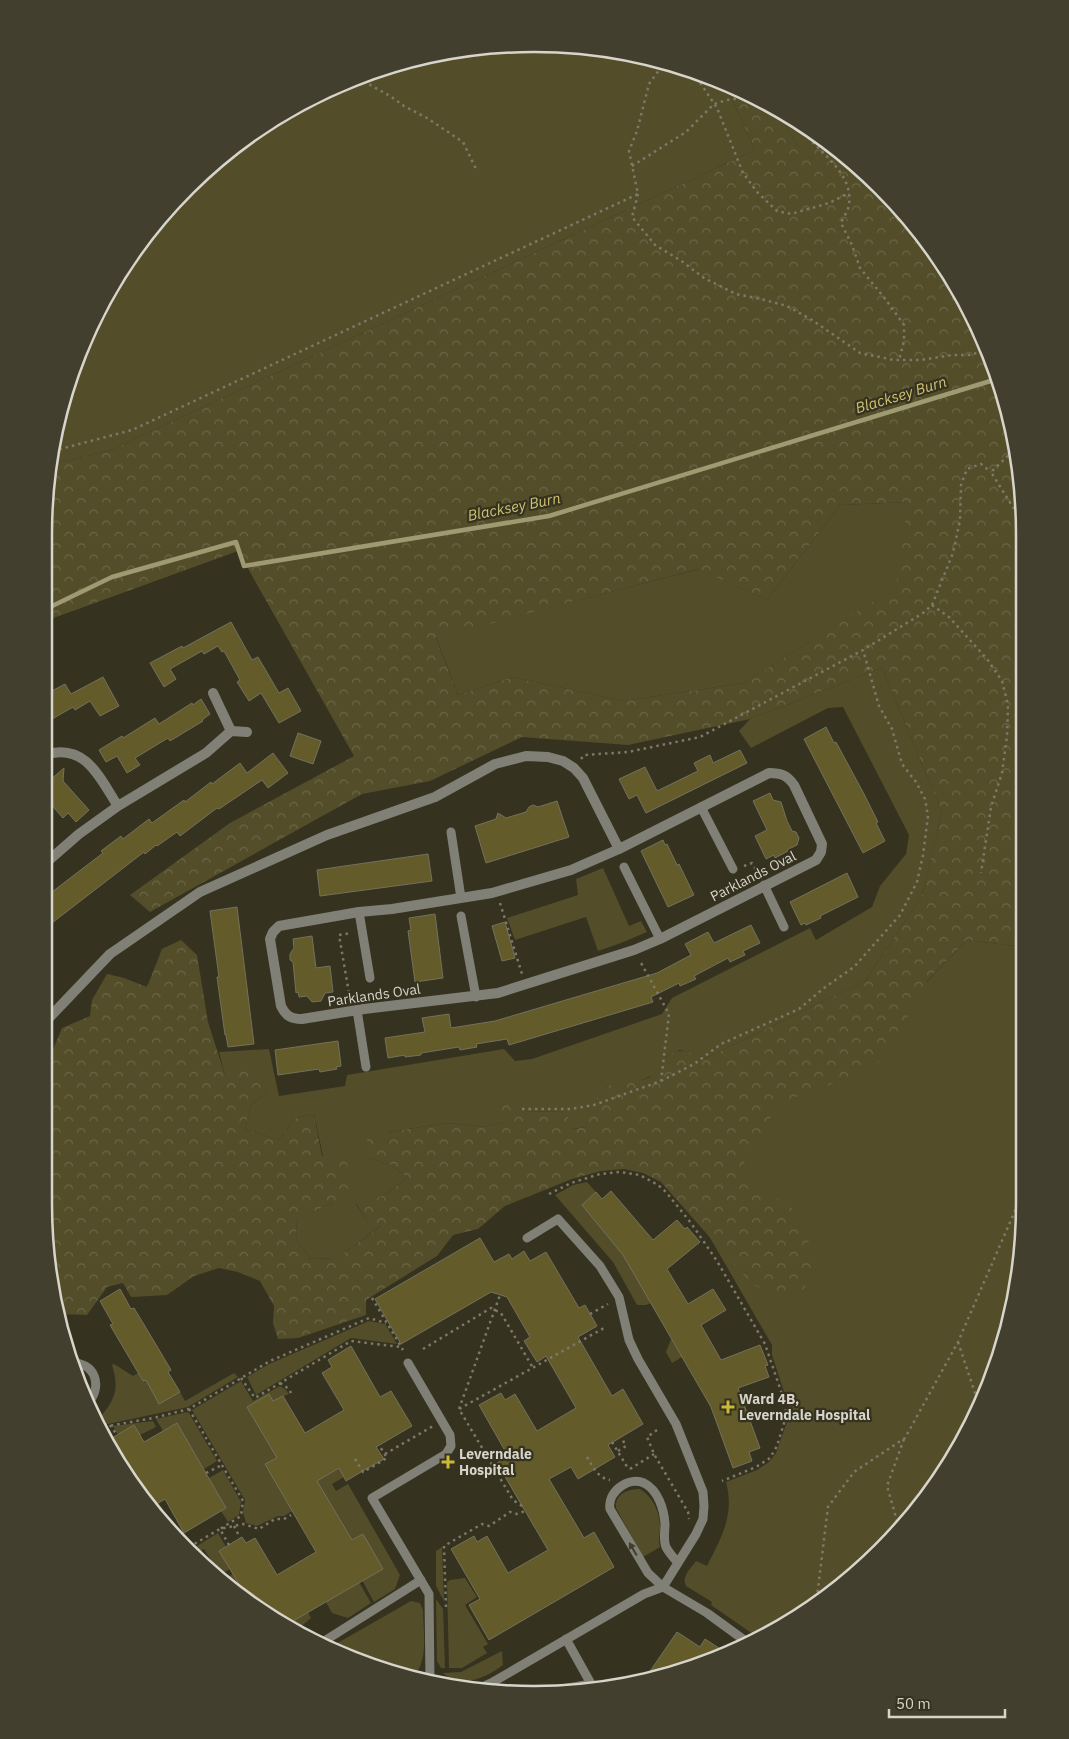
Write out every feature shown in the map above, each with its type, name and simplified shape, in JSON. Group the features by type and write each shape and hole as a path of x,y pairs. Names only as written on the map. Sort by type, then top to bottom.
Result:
{"street":[{"path":"213,693 231,731"},
{"path":"52,857 79,834 118,806 206,753 231,731 247,732"},
{"path":"52,753 63,752 78,755 85,760 96,772 118,806"},
{"path":"52,1016 110,954 200,892 327,835 435,797 495,764 526,756 548,757 563,761 574,768 584,778 619,849"},
{"name":"Parklands Oval","path":"769,773 780,773 788,776 822,844 821,852 816,860 660,939 634,950 525,985 476,997 302,1019 294,1019 286,1015 281,1006 270,939 273,932 280,926 359,912 392,909 497,892 571,870 619,849 769,773"}],"lane":[{"path":"701,807 733,869"},
{"path":"451,832 461,898"},
{"path":"624,866 660,939"},
{"path":"764,885 784,927"},
{"path":"359,912 370,978"},
{"path":"460,916 476,997"},
{"path":"355,1011 366,1067"},
{"path":"489,1684 644,1594 663,1587 703,1520 703,1492 676,1424 638,1360 632,1346 619,1297 600,1266 558,1219 527,1238"},
{"path":"408,1363 450,1435 451,1446 446,1454 372,1498 429,1594 430,1675"},
{"path":"80,1364 84,1365 94,1375 96,1389 93,1397"},
{"path":"678,1563 665,1546 665,1522 662,1506 652,1490 644,1484 635,1481 615,1491 609,1502 610,1509 648,1573 663,1587 707,1613 743,1639"},
{"path":"327,1640 421,1580"},
{"path":"566,1639 590,1683"}],"path":[{"path":"660,69 649,84 637,131 629,151 638,194 632,217 655,245 680,260 704,278 736,294 787,306 812,320 860,353 894,360 921,360 981,352"},
{"path":"699,82 714,104 743,173 758,193 777,212 791,214 829,203 849,193"},
{"path":"367,83 427,118 462,142 476,169"},
{"path":"632,166 686,132 714,104 740,98"},
{"path":"810,140 839,170 848,188 849,207 840,223 852,245 860,268 904,325 904,342 899,360"},
{"path":"61,449 132,430 638,194"},
{"path":"991,472 1009,455"},
{"path":"574,768 584,755 628,752 700,737 863,650 923,613 932,605 953,553 960,520 961,485 967,468 981,464 991,472 1015,511"},
{"path":"932,605 949,617 987,659 1002,681 1008,705 1007,736 1002,773 991,807 981,872"},
{"path":"522,1108 571,1108 594,1105 662,1081 694,1064 721,1044 799,1009 824,988 854,967 900,915 917,882 928,816 925,800 916,782 902,764 892,729 879,706 863,650"},
{"path":"733,869 752,863 764,885"},
{"path":"497,892 525,985"},
{"path":"355,1011 339,935 362,930"},
{"path":"634,950 669,1014 662,1081"},
{"path":"549,1194 571,1183 600,1174 620,1172 640,1176 658,1185 666,1192 692,1223 717,1260 765,1344 786,1406 785,1420 777,1446 770,1458 756,1468 722,1481"},
{"path":"898,1521 887,1486 905,1438 958,1342 1016,1208"},
{"path":"459,1409 500,1295"},
{"path":"242,1378 255,1398 351,1341 402,1349 372,1298"},
{"path":"423,1349 491,1308 501,1313 533,1368"},
{"path":"108,1425 153,1418 189,1409 270,1361 369,1318 386,1322"},
{"path":"459,1409 604,1328"},
{"path":"958,1342 976,1397"},
{"path":"280,1383 289,1389 291,1393"},
{"path":"189,1409 243,1501 241,1516 243,1524"},
{"path":"459,1409 513,1500 522,1506"},
{"path":"104,1421 117,1435"},
{"path":"385,1454 434,1424"},
{"path":"657,1430 647,1437 654,1454 688,1512 689,1521"},
{"path":"618,1451 626,1446 621,1437"},
{"path":"817,1594 828,1507 854,1472 905,1438"},
{"path":"612,1442 629,1470"},
{"path":"355,1459 363,1472 387,1458 379,1445"},
{"path":"621,1475 654,1454"},
{"path":"587,1457 598,1474 604,1479 613,1480"},
{"path":"206,1473 222,1465"},
{"path":"446,1607 444,1546 482,1524 489,1526 510,1512 517,1514 525,1511"},
{"path":"220,1529 243,1524 259,1529 275,1519 284,1519 291,1515"},
{"path":"193,1544 241,1516"},
{"path":"234,1526 240,1538"},
{"path":"220,1529 229,1545"}],"green space":[{"path":"534,52 597,57 629,62 689,78 729,94 755,150 111,450 58,463 69,410 78,380 102,321 117,293 152,241 194,194 241,152 294,117 350,89 410,69 472,57"},
{"path":"729,94 783,121 798,146 819,146 828,152 875,194 917,241 952,294 980,350 1000,410 1012,472 1016,534 1016,946 967,940 927,981 907,1018 901,1039 872,1069 778,1104 743,1165 751,1187 790,1205 807,1235 815,1269 804,1289 783,1295 752,1285 661,1182 643,1173 624,1169 601,1171 572,1179 505,1206 478,1229 453,1235 437,1256 366,1300 366,1315 298,1338 278,1339 273,1323 274,1306 260,1281 238,1272 219,1268 194,1276 167,1295 131,1297 123,1283 107,1287 87,1315 66,1314 57,1267 52,1204 52,1052 62,1028 90,1016 92,1000 107,974 147,987 162,949 181,940 197,955 208,1022 226,1078 245,1070 267,1092 251,1105 245,1129 279,1140 295,1118 314,1114 322,1156 346,1159 353,1188 333,1203 296,1219 297,1242 311,1259 337,1258 381,1226 367,1221 356,1203 382,1196 408,1178 391,1165 370,1158 367,1139 388,1132 448,1123 484,1127 502,1122 499,1103 511,1100 524,1112 566,1111 572,1129 587,1127 584,1113 608,1086 623,1077 636,1080 646,1079 658,1070 666,1057 680,1051 706,1058 865,981 922,896 942,812 882,668 750,719 628,745 522,737 430,781 362,794 150,912 130,895 230,823 354,756 238,551 52,619 52,534 58,463 111,450 755,150","holes":["908,502 896,587 744,683 623,701 512,677 458,695 436,638 698,569 767,600 840,505"]},
{"path":"783,121 819,146 798,146"},
{"path":"909,502 897,587 744,683 623,701 512,677 458,695 436,637 699,569 767,600 840,505"},
{"path":"882,668 942,812 922,896 865,981 706,1058 680,1050 667,1056 654,1075 637,1082 608,1086 585,1113 587,1127 572,1129 565,1111 524,1112 502,1122 484,1127 448,1123 388,1132 370,1158 391,1165 408,1178 382,1196 356,1204 367,1221 382,1225 337,1258 311,1259 297,1242 296,1218 333,1203 314,1114 295,1118 279,1140 245,1129 251,1105 267,1092 226,1079 219,1052 269,1049 279,1096 345,1086 347,1075 504,1049 515,1061 532,1059 662,1014 672,998 810,928 816,940 872,907 880,886 906,854 909,835 843,707 828,708 751,748 739,731 750,719"},
{"path":"603,868 629,926 641,921 647,932 598,951 586,917 515,940 507,918 578,895 576,879"},
{"path":"967,940 1016,946 1016,1204 1015,1236 1007,1299 991,1359 967,1418 952,1446 917,1498 875,1545 828,1587 776,1622 753,1634 711,1605 712,1602 686,1586 685,1579 696,1561 707,1566 722,1536 729,1505 726,1482 757,1470 769,1462 776,1453 788,1419 789,1407 772,1355 772,1345 709,1236 669,1189 718,1111 882,1028"},
{"path":"587,1182 596,1192 582,1205 623,1255 651,1303 637,1305 613,1262 555,1195 573,1185"},
{"path":"369,1321 385,1324 397,1344 351,1338 256,1395 247,1377 269,1364"},
{"path":"671,1339 682,1357 672,1363 666,1352"},
{"path":"114,1364 133,1376 138,1373 143,1381 146,1380 159,1403 180,1392 185,1401 234,1373 238,1377 188,1407 108,1424 101,1416 110,1404 115,1392 116,1386 112,1365"},
{"path":"241,1381 253,1401 280,1386 289,1394 273,1401 247,1407 277,1458 266,1464 292,1511 257,1526 246,1523 243,1512 245,1500 192,1410"},
{"path":"187,1412 217,1461 204,1469 177,1423 163,1431 156,1419"},
{"path":"153,1421 156,1427 140,1435 134,1425 118,1435 113,1426"},
{"path":"339,1468 344,1477 332,1484 336,1491 348,1484 400,1575 395,1589 374,1602 362,1580 363,1534 352,1540 317,1481"},
{"path":"223,1470 241,1502 239,1515 228,1522 221,1511 226,1508 209,1478"},
{"path":"640,1489 649,1496 655,1505 660,1527 660,1547 643,1557 616,1508 616,1503 623,1493"},
{"path":"218,1533 226,1547 219,1551 230,1569 224,1573 212,1563 204,1549 200,1551 196,1547"},
{"path":"442,1547 444,1601 436,1586 436,1551"},
{"path":"233,1574 240,1586 229,1577"},
{"path":"465,1578 477,1597 465,1605 488,1644 483,1647 487,1653 462,1668 449,1668 447,1582"},
{"path":"359,1582 371,1603 348,1618 332,1613 326,1602"},
{"path":"436,1599 443,1609 445,1668 441,1668 437,1661"},
{"path":"411,1601 420,1603 423,1610 424,1647 423,1657 417,1672 380,1661 336,1644"},
{"path":"308,1612 311,1618 301,1626 292,1622"},
{"path":"502,1651 503,1665 489,1674 474,1680 456,1680 443,1673 461,1672"}],"building":[{"path":"231,622 252,660 258,657 279,693 288,688 301,711 279,723 261,693 249,701 237,682 240,680 224,651 222,652 218,646 204,654 202,651 170,669 176,679 164,687 150,663 182,646 183,648"},
{"path":"103,677 119,706 100,716 90,701 75,710 73,707 52,719 52,691 65,684 71,694"},
{"path":"201,699 210,714 203,721 170,741 168,738 135,758 140,765 127,773 117,756 106,762 99,750 155,718 159,724"},
{"path":"826,727 864,794 885,841 863,853 804,739"},
{"path":"298,733 321,741 313,764 290,756"},
{"path":"740,750 747,763 646,813 637,795 629,799 619,779 645,767 657,791 698,771 694,763 710,755 713,763"},
{"path":"273,753 288,773 268,788 262,780 219,809 217,808 180,836 177,832 145,854 144,852 52,923 52,892 103,853 101,851 121,836 123,839 149,819 152,823 184,800 185,802 211,782 212,784 240,763 247,773"},
{"path":"64,768 63,781 89,810 76,822 68,813 63,818 52,806 52,778"},
{"path":"770,793 773,800 781,802 792,831 796,832 799,838 797,845 788,851 775,858 774,855 766,859 755,836 767,830 753,801"},
{"path":"557,801 569,837 486,863 475,826 496,819 498,813 506,818 526,812 533,805 538,807"},
{"path":"663,840 665,845 667,844 677,865 679,864 694,895 668,907 641,851"},
{"path":"428,854 432,881 320,896 317,870"},
{"path":"847,873 858,897 820,916 821,918 806,925 805,923 801,925 790,902"},
{"path":"237,907 254,1044 228,1047 217,977 219,977 210,911"},
{"path":"435,914 443,978 415,982 408,931 411,930 409,918"},
{"path":"505,922 515,958 502,961 492,926"},
{"path":"751,925 760,943 743,951 745,955 730,962 728,958 694,976 696,979 680,986 679,983 651,997 653,1002 509,1045 507,1039 476,1044 477,1047 460,1050 459,1047 421,1053 421,1055 388,1058 385,1038 425,1032 422,1018 449,1014 451,1028 495,1021 657,973 691,955 685,944 708,932 714,943"},
{"path":"312,936 316,968 330,966 333,992 325,993 321,1001 312,1002 307,996 299,997 298,992 296,993 293,962 290,960 290,954 294,948 293,939"},
{"path":"338,1041 341,1066 336,1067 337,1069 320,1072 319,1069 278,1075 275,1050"},
{"path":"611,1191 653,1240 677,1220 685,1229 687,1227 700,1242 667,1269 688,1304 713,1289 726,1310 701,1325 721,1360 760,1345 768,1365 765,1366 769,1377 738,1388 760,1448 749,1452 752,1461 733,1468 711,1407 623,1255 582,1205 596,1192 602,1199"},
{"path":"480,1238 494,1262 509,1254 512,1259 524,1251 530,1261 546,1252 579,1308 585,1305 597,1326 578,1337 612,1396 623,1389 643,1424 608,1445 615,1457 578,1479 571,1467 549,1479 584,1538 594,1532 614,1567 489,1640 469,1605 480,1599 451,1549 474,1536 477,1542 487,1536 508,1573 548,1550 497,1463 508,1456 479,1405 501,1393 505,1400 515,1394 537,1431 576,1408 546,1356 537,1362 524,1341 530,1337 507,1297 491,1292 401,1344 375,1299"},
{"path":"120,1289 131,1309 134,1308 171,1370 168,1372 180,1392 159,1404 146,1380 143,1381 110,1325 113,1324 100,1301"},
{"path":"351,1346 380,1397 391,1391 412,1426 376,1447 384,1459 346,1481 339,1468 317,1481 352,1540 363,1534 383,1569 292,1621 241,1587 219,1551 242,1537 246,1543 255,1538 277,1575 316,1552 265,1464 277,1458 247,1407 269,1394 273,1401 283,1396 305,1433 344,1410 322,1373 332,1367 328,1360"},
{"path":"177,1423 226,1508 184,1533 165,1499 157,1504 113,1438 134,1425 144,1442"},
{"path":"677,1632 700,1647 705,1639 721,1649 689,1661 649,1672"}],"waterway":[{"name":"Blacksey Burn","path":"52,606 112,577 236,542 244,566 549,516 991,381"}],"place":[{"name":"Ward 4B, Leverndale Hospital","path":"728,1407"},
{"name":"Leverndale Hospital","path":"448,1462"}]}
